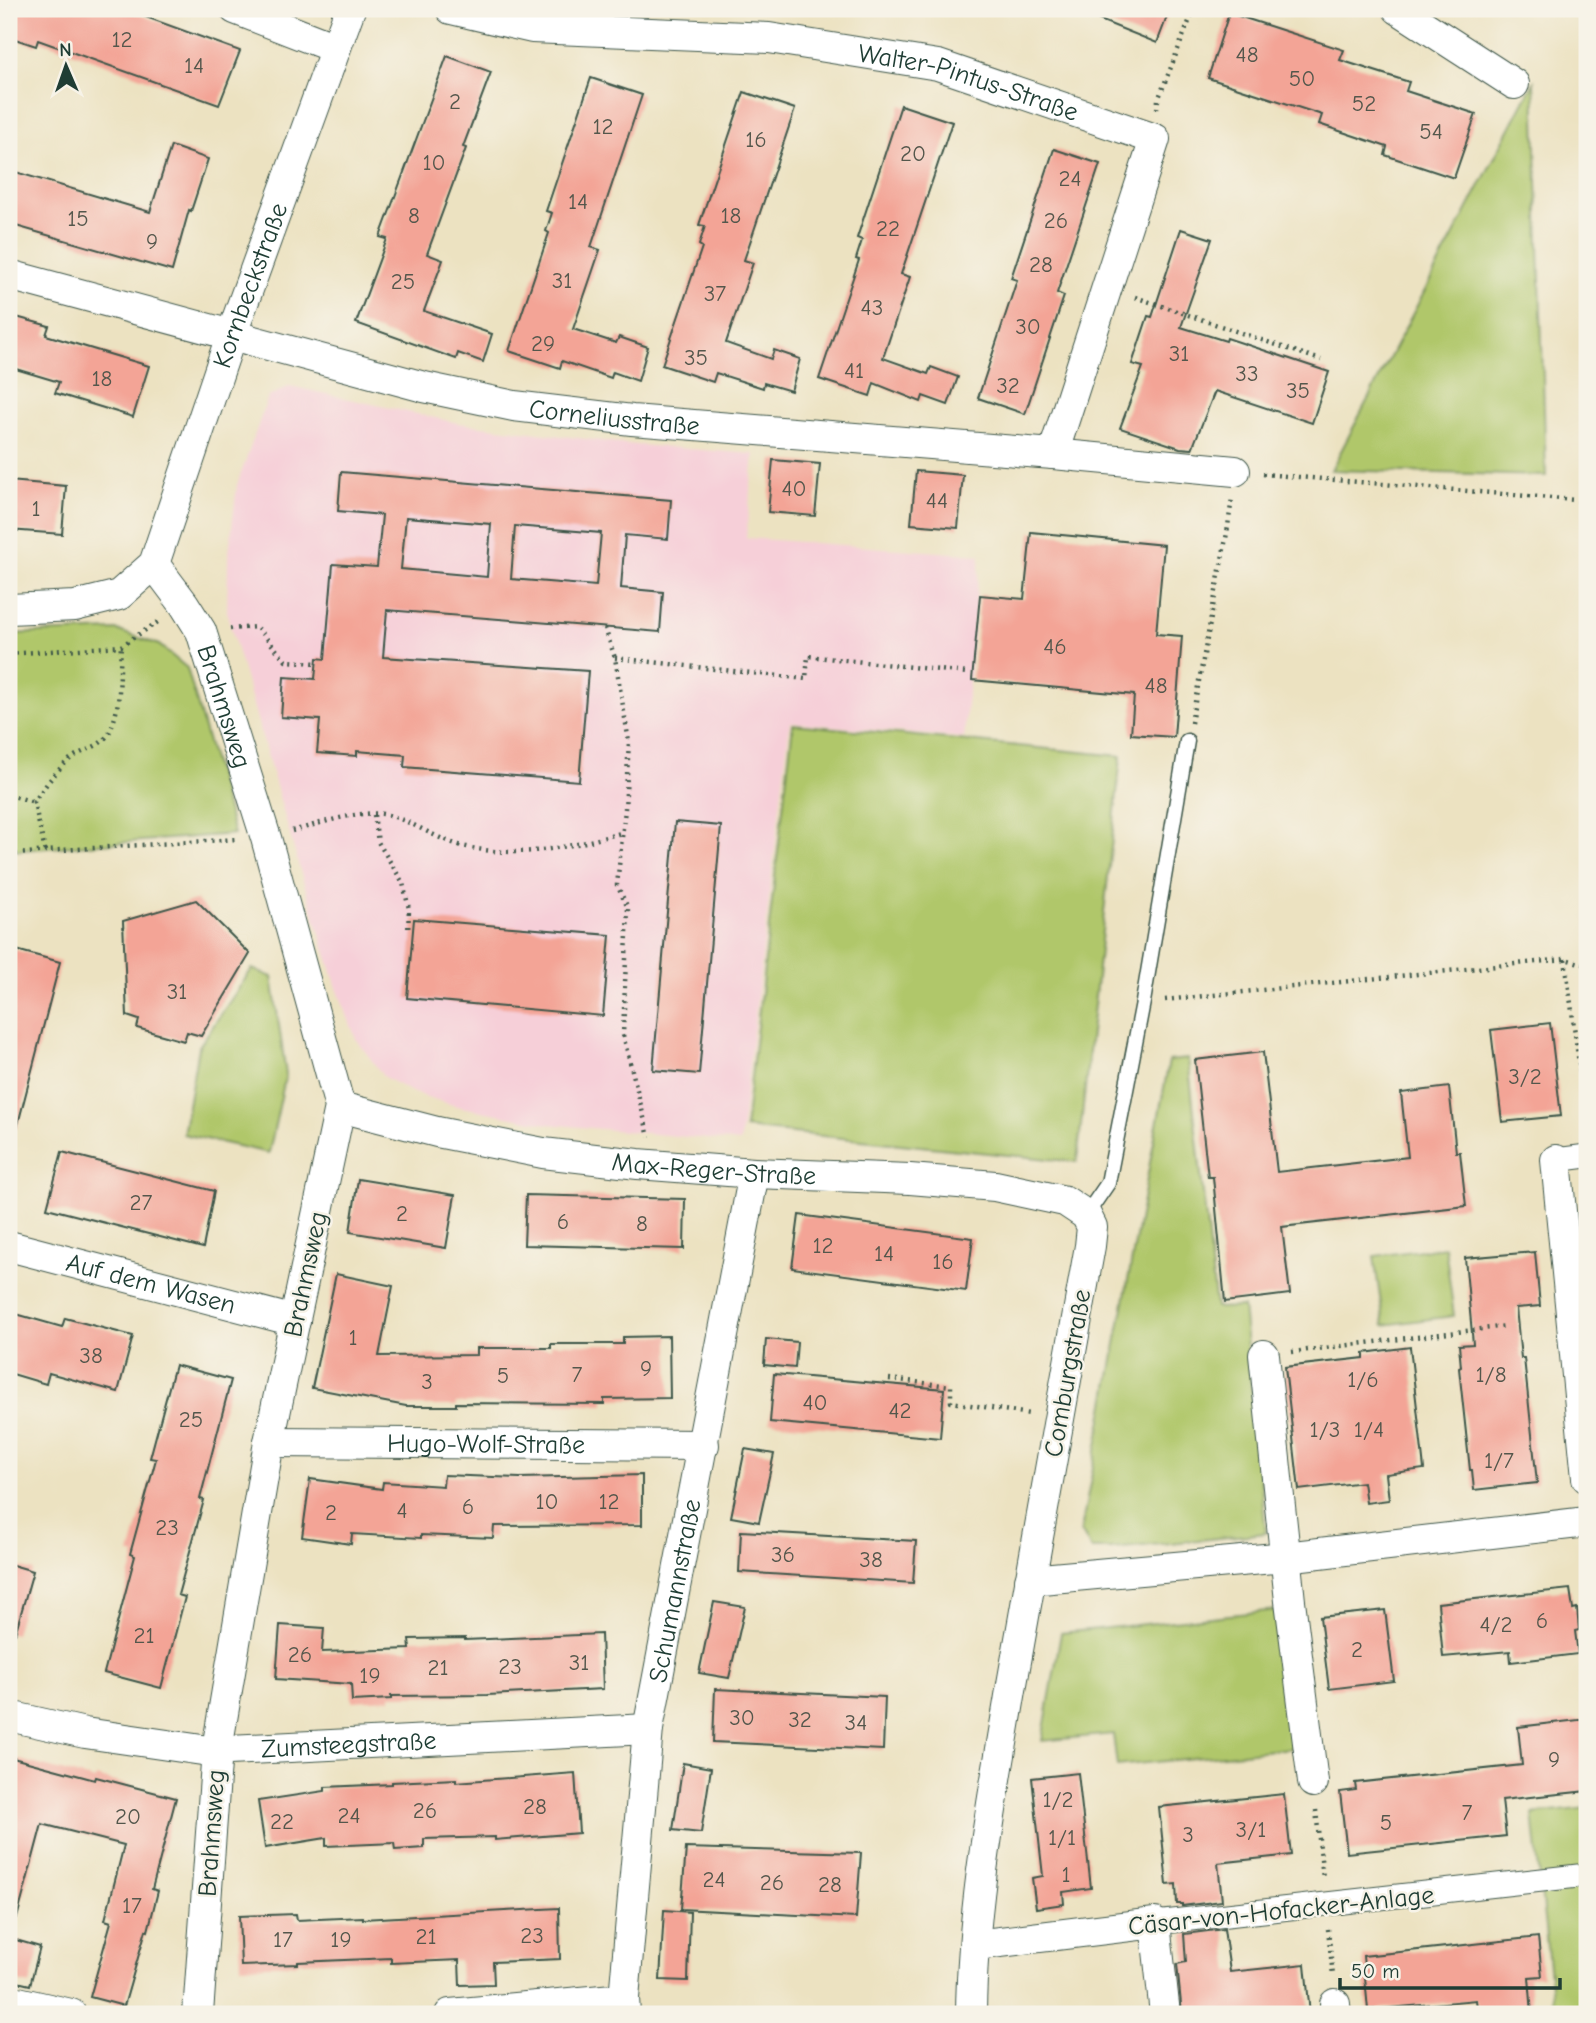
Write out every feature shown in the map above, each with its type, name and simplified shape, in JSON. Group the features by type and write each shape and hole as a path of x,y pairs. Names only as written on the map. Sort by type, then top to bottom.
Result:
{"street":[{"path":"235,9 335,48"},
{"name":"Kornbeckstraße","path":"154,564 230,337 349,9"},
{"name":"Walter-Pintus-Straße","path":"451,9 532,28 769,38 938,65 1155,139"},
{"path":"1398,9 1514,84"},
{"path":"1053,454 1155,139"},
{"name":"Corneliusstraße","path":"9,275 230,337 424,387 514,406 632,420 1235,471"},
{"path":"9,609 75,606 119,595 154,564"},
{"name":"Brahmsweg","path":"154,564 201,631 266,838 340,1107 270,1442 217,1749 198,2014"},
{"name":"Max-Reger-Straße","path":"340,1107 438,1132 543,1153 656,1165 995,1186 1065,1201 1086,1215"},
{"path":"1587,1156 1556,1160 1587,1478"},
{"name":"Schumannstraße","path":"625,2006 648,1728 754,1172"},
{"name":"Comburgstraße","path":"971,2014 984,1852 1090,1246 1092,1227 1086,1215"},
{"name":"Auf dem Wasen","path":"9,1246 295,1321"},
{"path":"1264,1355 1313,1782"},
{"name":"Hugo-Wolf-Straße","path":"270,1442 704,1445"},
{"path":"1030,1580 1285,1556 1587,1522"},
{"name":"Zumsteegstraße","path":"9,1716 85,1732 209,1751 648,1728"},
{"name":"Cäsar-von-Hofacker-Anlage","path":"975,1945 1587,1875"},
{"path":"1155,1923 1165,2014"},
{"path":"9,2000 71,2014"},
{"path":"450,2014 625,2006"}],"lane":[{"path":"1086,1215 1108,1183 1143,1002 1187,741"}],"path":[{"path":"1155,139 1158,100 1194,9"},
{"path":"1107,288 1321,360"},
{"path":"1187,741 1227,533 1235,471 1587,501"},
{"path":"9,654 121,646 184,604"},
{"path":"201,631 257,627 286,661 317,663"},
{"path":"604,628 615,658 629,742 617,885 628,908 623,1035 656,1165"},
{"path":"45,851 34,802 48,782 71,758 89,750 108,735 118,706 121,646"},
{"path":"615,658 806,679 808,656 967,673"},
{"path":"9,795 34,802"},
{"path":"9,855 266,838 360,814 390,815 465,847 519,853 566,848 621,832"},
{"path":"374,815 378,842 403,883 409,909 408,933"},
{"path":"1143,1002 1565,959 1587,965"},
{"path":"1565,959 1587,1124"},
{"path":"1264,1355 1507,1326"},
{"path":"889,1379 951,1385 951,1402 1059,1419"},
{"path":"1313,1782 1336,2009"},
{"path":"1462,2014 1467,2009"}],"shaded area":[{"path":"290,386 458,423 626,444 754,454 746,538 980,555 964,738 790,722 740,1142 548,1124 456,1106 414,1093 384,1077 356,1039 302,877 227,614 228,561 237,485 268,397"}],"green space":[{"path":"1534,82 1546,476 1331,470"},
{"path":"116,630 159,645 187,668 234,834 9,851 9,634"},
{"path":"793,724 1121,756 1077,1162 745,1128"},
{"path":"252,969 272,977 286,1074 269,1153 183,1134 198,1048"},
{"path":"1188,1059 1216,1308 1243,1307 1266,1533 1091,1549 1081,1531 1169,1061"},
{"path":"1445,1247 1454,1316 1384,1325 1374,1256"},
{"path":"1276,1610 1292,1748 1117,1766 1113,1734 1042,1741 1061,1633"},
{"path":"1587,1808 1587,2014 1554,2014 1533,1814"}],"building":[{"path":"9,9 124,9 240,51 219,105 38,40 36,46 9,37"},
{"path":"1075,9 1170,9 1157,43"},
{"path":"1229,13 1344,50 1340,60 1409,82 1406,91 1476,114 1454,178 1385,155 1387,147 1319,124 1322,115 1208,78"},
{"path":"447,56 491,72 427,254 443,260 424,311 492,334 483,362 458,353 456,359 356,323 387,239 380,237"},
{"path":"591,78 642,95 591,247 600,250 573,329 616,343 619,337 648,347 638,381 613,372 611,378 562,361 560,368 509,351 549,233 546,231 552,213 546,211"},
{"path":"744,92 795,109 744,260 753,263 726,343 771,359 774,350 800,359 791,391 764,383 763,388 716,373 713,382 662,365 702,247 699,245 705,226 699,225"},
{"path":"901,105 952,122 901,274 910,277 883,358 928,374 931,367 958,377 948,405 923,396 921,402 874,383 870,396 819,379 859,260 856,259 862,240 857,238"},
{"path":"171,146 208,159 191,211 189,210 172,271 9,224 9,170 150,212"},
{"path":"1054,149 1100,164 1057,293 1064,296 1025,414 978,398 1017,280 1011,278"},
{"path":"1181,229 1212,239 1181,327 1226,341 1227,338 1329,372 1312,423 1215,391 1192,449 1180,448 1120,428 1143,367 1132,364 1148,316 1152,317"},
{"path":"9,315 49,326 46,335 149,366 133,417 55,393 59,382 9,367"},
{"path":"773,460 820,464 815,516 768,512"},
{"path":"916,471 963,475 958,528 911,524"},
{"path":"341,472 671,500 668,539 625,535 621,588 663,592 660,632 387,610 383,657 588,671 579,781 404,767 405,755 357,751 357,756 317,753 320,720 281,717 284,677 315,679 317,658 325,659 333,564 377,567 382,515 338,511","holes":["406,517 491,524 487,577 401,569","515,526 601,533 596,586 511,579"]},
{"path":"9,481 66,486 62,534 9,530"},
{"path":"1031,532 1164,545 1156,634 1182,636 1174,737 1131,734 1134,695 972,680 980,595 1024,599"},
{"path":"675,822 721,826 699,1074 653,1070"},
{"path":"196,900 250,954 201,1036 187,1032 184,1041 137,1028 139,1020 127,1016 123,921"},
{"path":"414,919 610,935 603,1016 407,998"},
{"path":"9,948 60,962 17,1128 9,1127"},
{"path":"1550,1023 1561,1116 1502,1122 1491,1030"},
{"path":"1263,1052 1277,1172 1408,1157 1401,1093 1449,1087 1456,1152 1460,1152 1466,1206 1282,1227 1290,1294 1225,1302 1213,1177 1208,1177 1195,1060"},
{"path":"62,1152 214,1191 203,1248 47,1208"},
{"path":"358,1179 455,1195 446,1248 350,1232"},
{"path":"526,1195 685,1199 684,1249 524,1245"},
{"path":"799,1215 973,1238 966,1291 792,1268"},
{"path":"1535,1252 1540,1306 1516,1308 1537,1483 1474,1490 1459,1368 1459,1345 1473,1344 1465,1258"},
{"path":"336,1274 393,1286 379,1356 477,1355 477,1348 623,1344 623,1337 669,1336 670,1398 604,1399 604,1404 456,1403 456,1406 406,1406 312,1388"},
{"path":"9,1312 62,1327 65,1318 133,1336 118,1392 49,1373 46,1384 9,1373"},
{"path":"766,1339 797,1342 795,1368 764,1365"},
{"path":"1410,1347 1424,1469 1386,1474 1389,1500 1366,1503 1363,1482 1299,1490 1285,1367 1364,1358 1364,1353"},
{"path":"175,1365 231,1380 200,1499 204,1500 178,1595 185,1597 161,1688 104,1673 135,1556 130,1554 156,1459 150,1458"},
{"path":"774,1374 944,1389 940,1438 770,1422"},
{"path":"745,1449 774,1454 759,1522 731,1517"},
{"path":"444,1475 520,1478 642,1475 642,1525 494,1526 493,1538 352,1534 351,1544 302,1537 310,1479 382,1489 383,1482 443,1486"},
{"path":"741,1531 916,1541 913,1583 739,1572"},
{"path":"9,1564 33,1571 15,1634 9,1633"},
{"path":"1570,1589 1573,1609 1577,1608 1579,1630 1575,1631 1578,1654 1511,1662 1510,1651 1443,1657 1438,1603"},
{"path":"714,1602 745,1607 729,1678 699,1673"},
{"path":"1385,1610 1394,1681 1329,1689 1320,1617"},
{"path":"280,1625 324,1628 322,1652 410,1649 409,1639 465,1640 601,1634 603,1689 487,1695 391,1696 391,1699 352,1701 351,1684 276,1679"},
{"path":"715,1689 885,1697 883,1750 713,1742"},
{"path":"1587,1719 1587,1791 1502,1800 1506,1836 1347,1853 1340,1792 1356,1790 1355,1783 1522,1765 1518,1727"},
{"path":"9,1757 176,1798 152,1889 158,1891 148,1931 146,1930 124,2006 90,1997 111,1922 105,1920 124,1845 42,1824 17,1918 9,1917"},
{"path":"683,1763 711,1768 701,1833 673,1830"},
{"path":"575,1773 579,1833 495,1840 495,1837 424,1839 424,1848 395,1850 394,1843 326,1846 326,1838 265,1848 258,1801 325,1791 325,1787 456,1779 456,1782"},
{"path":"1078,1773 1091,1888 1063,1892 1064,1904 1036,1908 1032,1878 1043,1876 1032,1778"},
{"path":"1284,1794 1291,1855 1218,1863 1222,1901 1182,1906 1177,1904 1176,1884 1167,1885 1159,1807"},
{"path":"686,1848 861,1853 856,1918 681,1909"},
{"path":"559,1908 560,1959 493,1962 494,1984 460,1985 459,1960 391,1963 391,1958 241,1966 239,1916 296,1914 297,1920 363,1919"},
{"path":"664,1910 690,1912 688,1981 660,1980"},
{"path":"1224,1929 1230,1972 1305,1964 1310,2014 1182,2014 1177,1964 1186,1962 1184,1934"},
{"path":"1538,1937 1542,1976 1529,1977 1532,2014 1478,2014 1476,2000 1368,2010 1363,1956"},
{"path":"9,1938 40,1947 30,1985 9,1980"}]}
